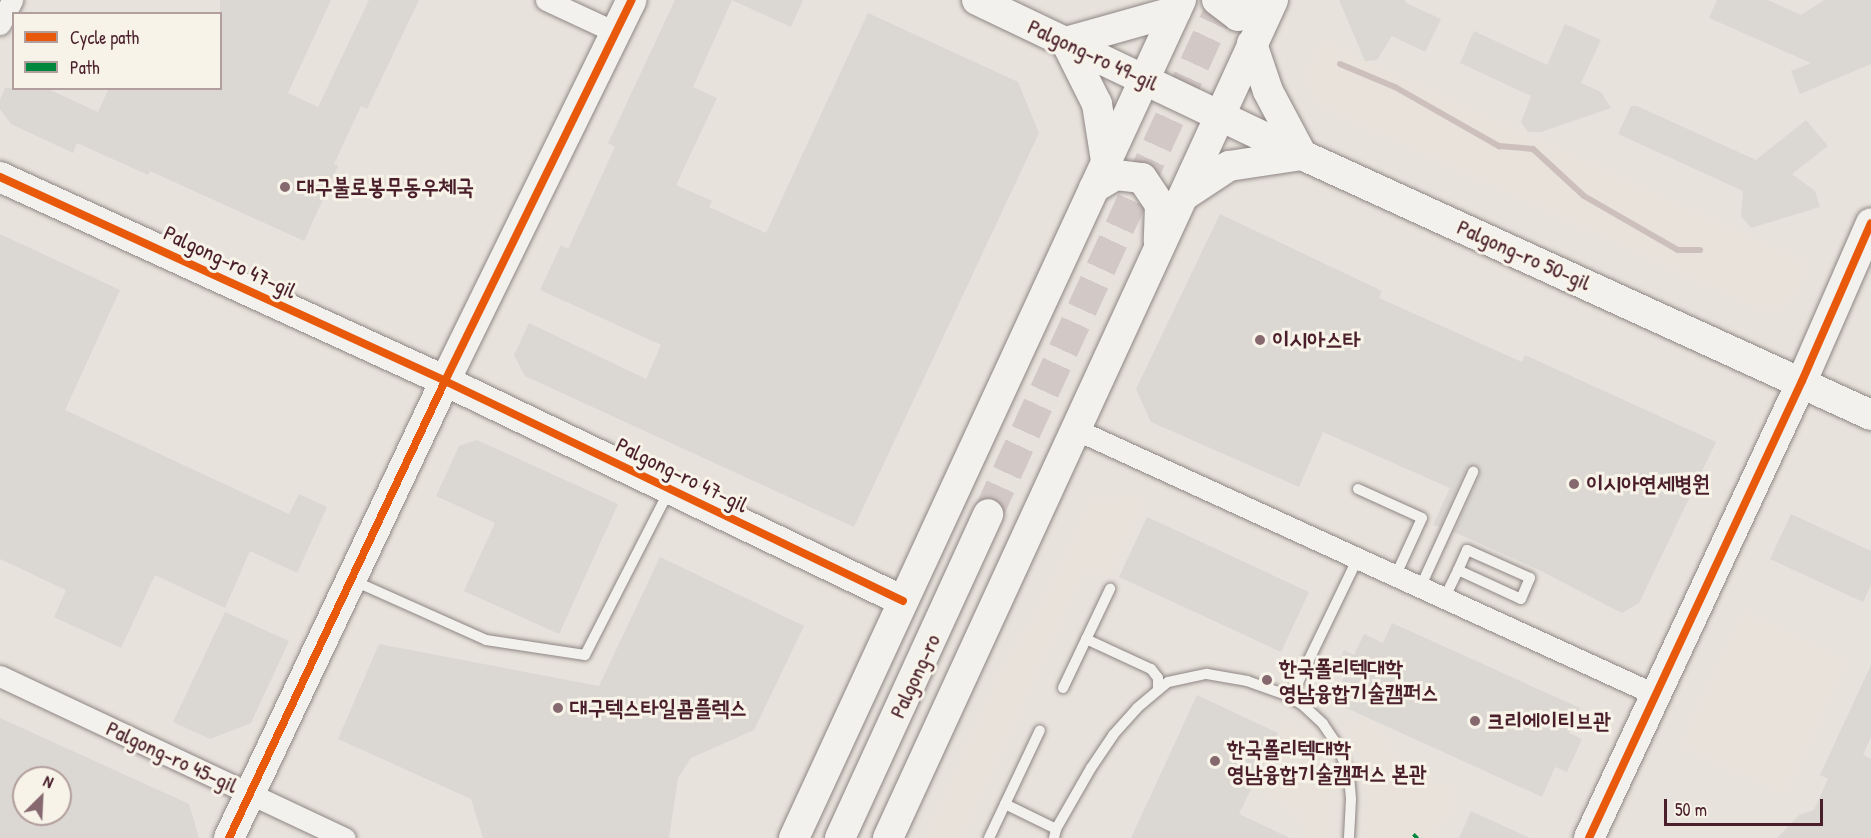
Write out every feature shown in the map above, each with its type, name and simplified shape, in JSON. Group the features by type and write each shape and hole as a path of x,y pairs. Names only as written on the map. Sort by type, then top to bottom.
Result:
{"main road":[{"path":"229,838 445,381 632,0"},
{"name":"Palgong-ro 49-gil","path":"977,0 1178,95"},
{"path":"1217,0 1238,16 1272,2"},
{"path":"888,838 1272,2"},
{"path":"1106,161 1097,104 1066,42 1178,5"},
{"path":"794,838 1178,5"},
{"path":"1185,195 1229,166 1302,155 1268,91 1252,44"},
{"name":"Palgong-ro 50-gil","path":"1178,95 1302,155 1802,381 1871,415"},
{"path":"1094,188 1116,175 1142,178 1160,205 1158,253"},
{"name":"Palgong-ro 47-gil","path":"0,177 445,381 903,601"},
{"path":"1589,838 1654,694 1802,381 1871,223"},
{"name":"Palgong-ro","path":"840,838 988,514"}],"street":[{"path":"546,0 617,33"},
{"path":"1075,429 1654,694"},
{"name":"Palgong-ro 45-gil","path":"0,676 345,838"}],"lane":[{"path":"1420,588 1473,472"},
{"path":"351,580 486,640 585,655 670,489"},
{"path":"1358,489 1422,518 1395,577"},
{"path":"1444,599 1467,550 1530,578 1521,599 1458,570"},
{"path":"1291,697 1357,560"},
{"path":"1063,688 1110,589"},
{"path":"1086,639 1154,671 1158,678 1158,688"},
{"path":"1005,804 1055,834 1113,735 1158,688 1184,676 1215,674 1248,681 1291,697 1323,724 1341,753 1351,792 1350,838"},
{"path":"989,838 1040,730"}],"shaded area":[{"path":"0,0 1871,0 1871,838 0,838"},
{"path":"1323,43 1807,264 1792,298 1780,311 1760,308 1314,101 1308,72"},
{"path":"1134,495 1145,500 1108,577 1084,568 960,838 928,838 1001,672 1040,612 1092,502"},
{"path":"1744,612 1846,661 1784,793 1682,745"},
{"path":"1342,718 1357,725 1362,718 1380,726 1387,745 1400,763 1415,775 1433,784 1452,786 1455,812 1439,819 1432,838 1367,838 1368,792 1364,766 1354,739"},
{"path":"1287,720 1310,738 1327,767 1332,795 1330,838 1306,838 1301,815 1291,807 1255,788"}],"building":[{"path":"220,0 331,0 288,93 318,107 369,0 419,0 367,109 361,106 334,164 338,166 304,241 150,171 148,175 77,143 73,153 11,124 0,109 0,100 5,88 50,90 98,112 108,90 222,90 222,12 220,12"},
{"path":"675,0 732,0 693,87 717,98 676,185 712,201 709,207 766,233 868,13 1018,82 1039,133 854,527 525,376 514,355 529,323 646,379 661,345 540,290 561,245 568,249 615,147 608,143"},
{"path":"732,0 803,0 791,27"},
{"path":"1339,0 1405,0 1406,3 1441,19 1425,52 1392,36 1377,60 1365,61"},
{"path":"1717,0 1768,0 1801,15 1824,0 1871,0 1871,64 1800,94 1791,71 1811,63 1709,18"},
{"path":"1565,24 1601,40 1581,83 1601,92 1611,108 1541,132 1528,132 1521,122 1531,96 1460,63 1474,31 1547,65"},
{"path":"1631,106 1637,106 1756,160 1806,120 1828,146 1792,174 1815,191 1820,207 1751,228 1741,216 1743,191 1618,134"},
{"path":"1220,214 1382,291 1379,298 1522,362 1525,355 1716,442 1639,603 1622,613 1539,570 1454,532 1480,475 1476,465 1466,469 1440,527 1433,525 1450,488 1323,432 1299,487 1151,422 1136,389"},
{"path":"0,234 120,290 65,410 289,514 299,494 327,507 297,573 250,551 225,608 155,575 121,648 54,617 66,590 0,559"},
{"path":"477,440 618,504 559,634 464,591 495,523 436,496 459,446"},
{"path":"1791,514 1871,551 1871,585 1863,602 1770,559"},
{"path":"1147,517 1309,592 1281,652 1119,577"},
{"name":"대구텍스타일콤플렉스","path":"660,557 804,626 754,730 691,758 678,778 669,838 483,838 471,799 338,739 379,644 599,686"},
{"path":"225,612 289,641 251,723 210,739 173,722"},
{"name":"크리에이티브관","path":"1392,623 1580,708 1569,733 1582,739 1567,772 1555,767 1542,797 1333,702 1344,677 1334,672 1344,650 1354,655 1364,634 1383,643"},
{"path":"1871,665 1871,737 1863,755 1871,759 1871,838 1777,838 1799,815 1814,810 1828,779 1820,775"},
{"name":"한국폴리텍대학 영남융합기술캠퍼스 본관","path":"1197,695 1278,733 1239,814 1290,838 1131,838"},
{"path":"0,718 189,804 199,838 0,838"},
{"path":"1471,811 1530,838 1459,838"}],"waterway":[{"path":"1340,64 1395,87 1499,146 1533,149 1584,196 1678,250 1700,250"}],"tunnel":[{"path":"988,514 1224,0"}],"marked path":[{"path":"1414,838 1417,835"}],"cycle path":[{"path":"229,838 445,381 632,0"},
{"path":"0,177 445,381 903,601"},
{"path":"1589,838 1802,381 1871,223"}],"place":[{"name":"대구불로봉무동우체국","path":"285,187"},
{"name":"이시아스타","path":"1260,340"},
{"name":"이시아연세병원","path":"1574,484"},
{"name":"한국폴리텍대학 영남융합기술캠퍼스","path":"1267,680"},
{"name":"대구텍스타일콤플렉스","path":"558,708"},
{"name":"크리에이티브관","path":"1475,721"},
{"name":"한국폴리텍대학 영남융합기술캠퍼스 본관","path":"1215,761"}]}
